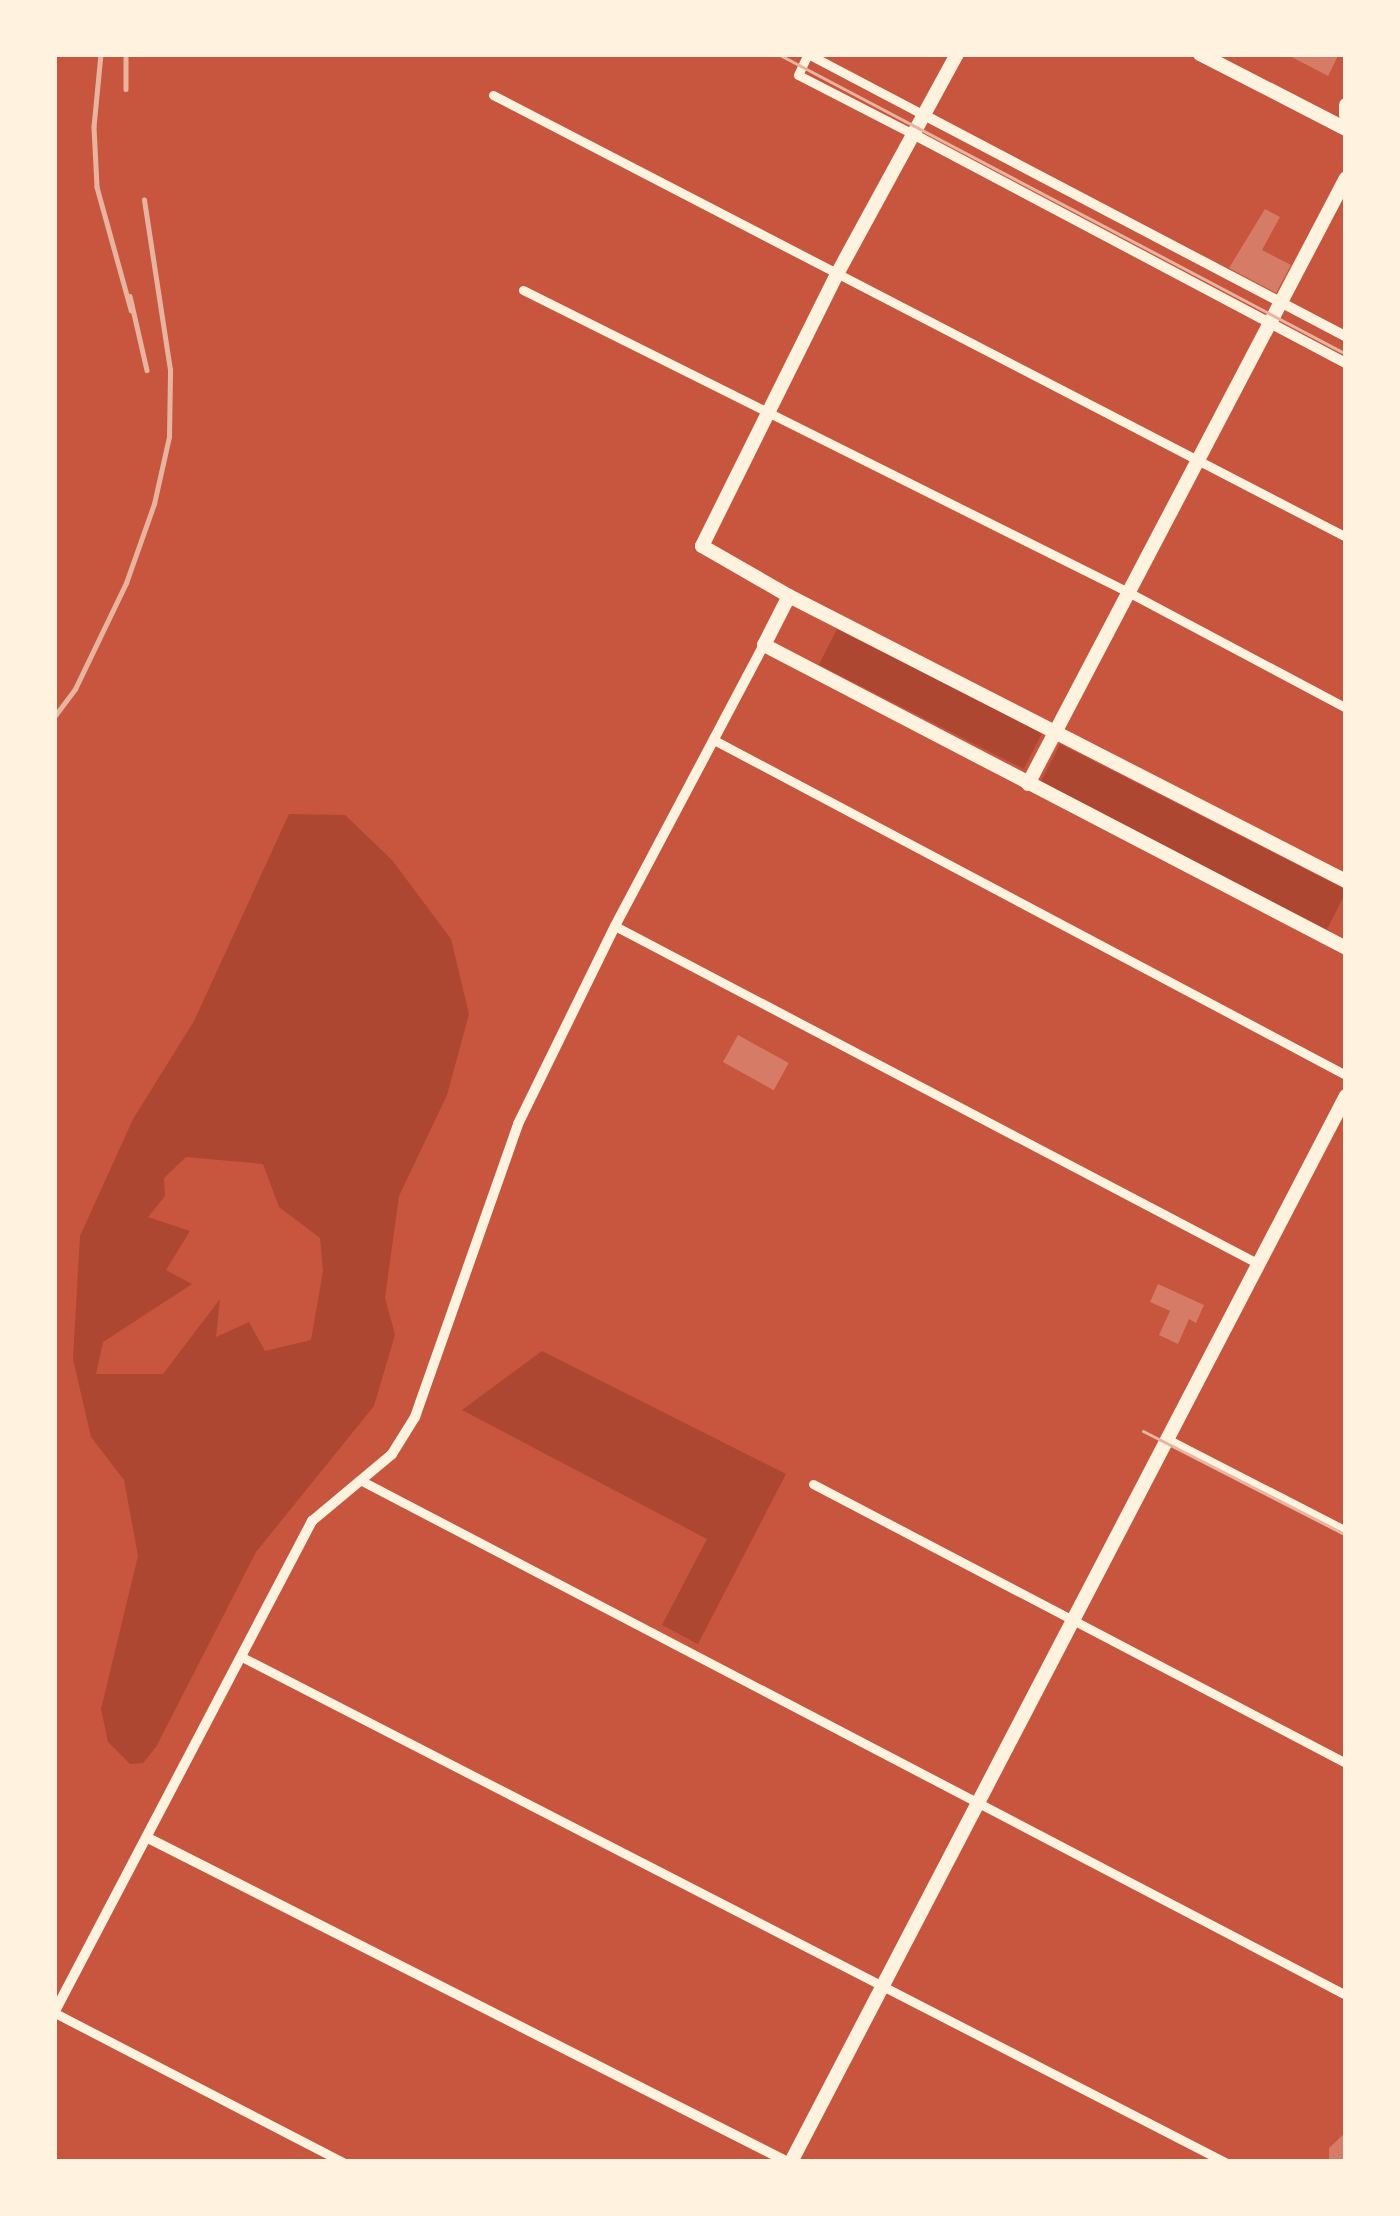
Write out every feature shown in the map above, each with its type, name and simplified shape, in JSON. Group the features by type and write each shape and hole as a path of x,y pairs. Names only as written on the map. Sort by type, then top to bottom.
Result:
{"main road":[{"path":"957,54 838,272 702,546 789,596 1346,881"},
{"path":"1200,54 1346,130"},
{"path":"1346,105 1346,115"},
{"path":"1028,784 1346,178"},
{"path":"789,596 764,645 1346,948"},
{"path":"790,2162 1346,1096"}],"street":[{"path":"1346,337 808,54 798,74 1346,363"},
{"path":"493,95 1346,537"},
{"path":"523,290 1130,592 1346,707"},
{"path":"343,2162 54,2013 312,1521 392,1454 415,1417 518,1124 614,926 764,645"},
{"path":"714,740 1346,1076"},
{"path":"614,926 1257,1263"},
{"path":"1167,1439 1346,1532"},
{"path":"362,1481 1346,1995"},
{"path":"813,1484 1346,1763"},
{"path":"242,1657 1225,2162"},
{"path":"148,1838 790,2162"}],"shaded area":[{"path":"837,629 1042,733 1024,769 819,665"},
{"path":"1060,744 1346,890 1327,929 1040,783"},
{"path":"289,814 345,815 392,860 451,939 469,1014 447,1095 399,1196 385,1298 395,1335 374,1406 256,1552 156,1747 143,1763 130,1764 108,1742 101,1709 138,1556 124,1480 91,1437 73,1359 80,1236 133,1119 194,1021","holes":["186,1157 263,1164 279,1207 320,1238 323,1271 311,1340 265,1351 249,1322 216,1337 220,1299 163,1374 96,1374 103,1342 192,1284 166,1270 190,1231 148,1217 165,1196 164,1178"]},
{"path":"542,1351 786,1474 698,1644 662,1625 707,1539 462,1410"}],"building":[{"path":"1286,54 1339,54 1328,76"},
{"path":"1265,209 1280,217 1262,250 1291,265 1276,293 1229,268"},
{"path":"738,1035 789,1063 774,1090 723,1062"},
{"path":"1158,1284 1204,1305 1196,1323 1189,1319 1178,1344 1159,1335 1170,1311 1150,1302"},
{"path":"1346,2132 1346,2162 1329,2162 1329,2148"}],"tram line":[{"path":"680,54 723,54"},
{"path":"778,54 1346,354"},
{"path":"1143,1431 1346,1535"}],"railway":[{"path":"101,54 94,127 97,187 131,310"},
{"path":"126,54 126,89"},
{"path":"54,717 75,689 126,583 154,504 169,437 170,370 144,200"},
{"path":"130,296 147,370"}]}
